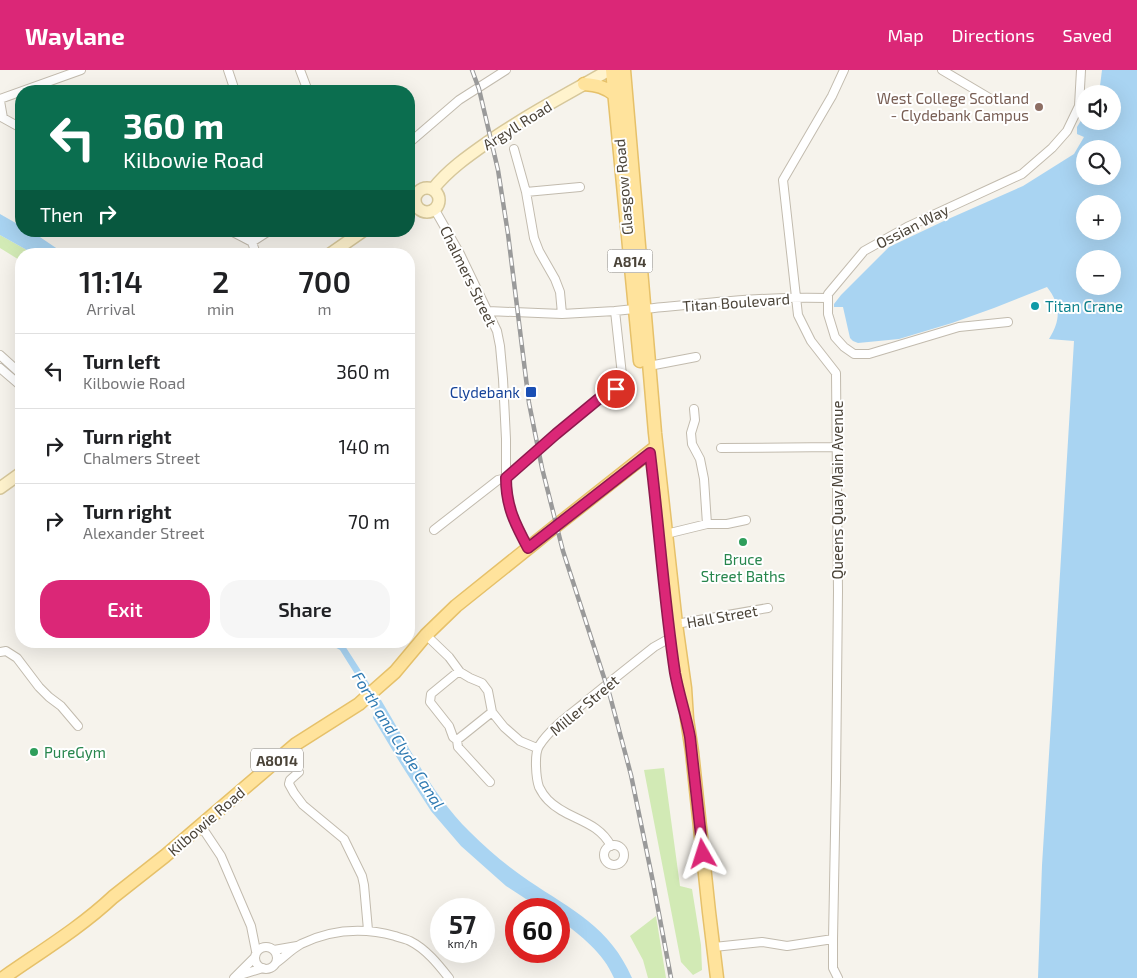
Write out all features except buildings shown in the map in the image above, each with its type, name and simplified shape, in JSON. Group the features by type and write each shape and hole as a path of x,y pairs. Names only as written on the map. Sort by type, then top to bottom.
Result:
{"main road":[{"name":"Glasgow Road","path":"610,70 615,95 653,450"},
{"name":"Glasgow Road","path":"624,70 639,309 648,366 653,450"},
{"path":"584,84 603,87 615,95"},
{"name":"A814","path":"653,450 666,534 675,633"},
{"name":"A814","path":"653,450 675,633 692,752 717,978"},
{"name":"Kilbowie Road","path":"3,978 88,918 201,826 296,744 359,704 395,672 426,636 456,606 653,450"}],"street":[{"path":"40,85 81,70"},
{"path":"228,70 233,85"},
{"path":"306,85 301,72 310,70"},
{"path":"415,138 459,100 506,70"},
{"name":"Argyll Road","path":"433,190 441,179 458,164 490,141 527,117 610,70"},
{"name":"Queens Quay Main Avenue","path":"838,978 833,968 838,592 836,373 811,341 798,315 783,180 832,96 844,70"},
{"path":"942,70 991,99"},
{"name":"Ossian Way","path":"828,298 828,294 864,250 1022,174 1052,148 1067,131 1080,106 1081,70"},
{"path":"15,94 0,100 3,118 15,125"},
{"path":"514,149 526,192 534,238 560,292 562,314"},
{"path":"415,200 419,191 428,188 437,192 440,202 435,210 431,212 426,213 415,210"},
{"path":"526,192 580,188"},
{"name":"Chalmers Street","path":"435,210 455,244 497,331 505,411 506,489 510,510 528,548"},
{"path":"242,237 252,242 254,248"},
{"path":"252,242 260,237"},
{"path":"339,248 354,237"},
{"path":"828,298 828,314 835,337 854,354 869,354 959,327 1008,322"},
{"name":"Titan Boulevard","path":"488,311 562,314 759,299 828,298"},
{"path":"434,530 498,480 506,478 607,392 621,388 623,384 615,311"},
{"path":"0,355 15,369"},
{"path":"648,366 696,357"},
{"path":"0,368 15,381"},
{"path":"694,409 695,420 691,433 692,444 700,459 704,479 708,524"},
{"path":"721,448 836,447"},
{"path":"0,488 15,477"},
{"path":"666,534 708,524 727,524 746,520"},
{"name":"Hall Street","path":"675,633 768,608"},
{"name":"Miller Street","path":"612,846 596,827 565,814 548,800 539,788 536,763 537,748 552,730 675,633"},
{"path":"426,636 449,657 459,671 482,683 488,691 492,712 504,727 520,741 537,748"},
{"path":"0,652 6,651 17,658 39,687 61,706 78,726"},
{"path":"459,671 431,694 430,702 448,726 453,737 457,740 458,747 490,782"},
{"path":"457,740 492,712"},
{"path":"299,772 290,780 289,784 294,793 303,805 344,839 359,869 364,885 368,930"},
{"path":"201,826 221,856 251,926 266,946"},
{"path":"251,926 257,965 262,968"},
{"path":"236,977 262,968 270,968 299,946 317,937 345,930 368,930 410,941 433,958 449,978"},
{"path":"714,947 762,942 787,946 833,938"},
{"path":"236,977 259,948 266,946 272,948 277,956 276,963"},
{"path":"274,950 299,946"}],"green space":[{"path":"0,235 23,248 15,248 15,257 0,248"},
{"path":"664,768 680,886 692,889 701,945 702,970 693,975 681,962 644,770"},
{"path":"656,916 666,978 648,978 643,960 630,936"}],"water":[{"path":"1102,70 1137,70 1137,978 1038,978 1042,865 1074,341 1049,339 1056,325 1058,313 1055,300 1047,287 952,323 899,339 858,343 850,338 843,307 834,307 834,304 841,295 889,247 1023,186 1074,154 1076,151 1076,185 1121,185 1121,140 1082,140 1084,137 1077,134 1077,130 1121,130 1121,85 1100,85"},
{"path":"0,214 15,223 15,237 40,237 56,248 23,248 0,235"},
{"name":"Forth and Clyde Canal","path":"336,648 346,648 381,700 421,769 456,818 491,852 555,898 524,898 506,886 461,846 431,811 402,766 373,718 375,708 340,650"},
{"path":"570,908 588,921 613,945 632,978 614,978 598,952 570,928"}],"railway":[{"path":"472,70 479,89 498,170 529,403 542,468 563,551 610,696 631,775 671,978"}],"place":[{"name":"West College Scotland - Clydebank Campus","path":"1039,107"},
{"name":"Titan Crane","path":"1035,306"},
{"name":"Clydebank","path":"531,392"},
{"name":"Bruce Street Baths","path":"743,542"},
{"name":"PureGym","path":"34,752"}],"route":[{"path":"616,389 607,392 527,458 506,478 506,489 515,524 528,548 650,453 670,638 676,676 690,737 703,854"}]}
